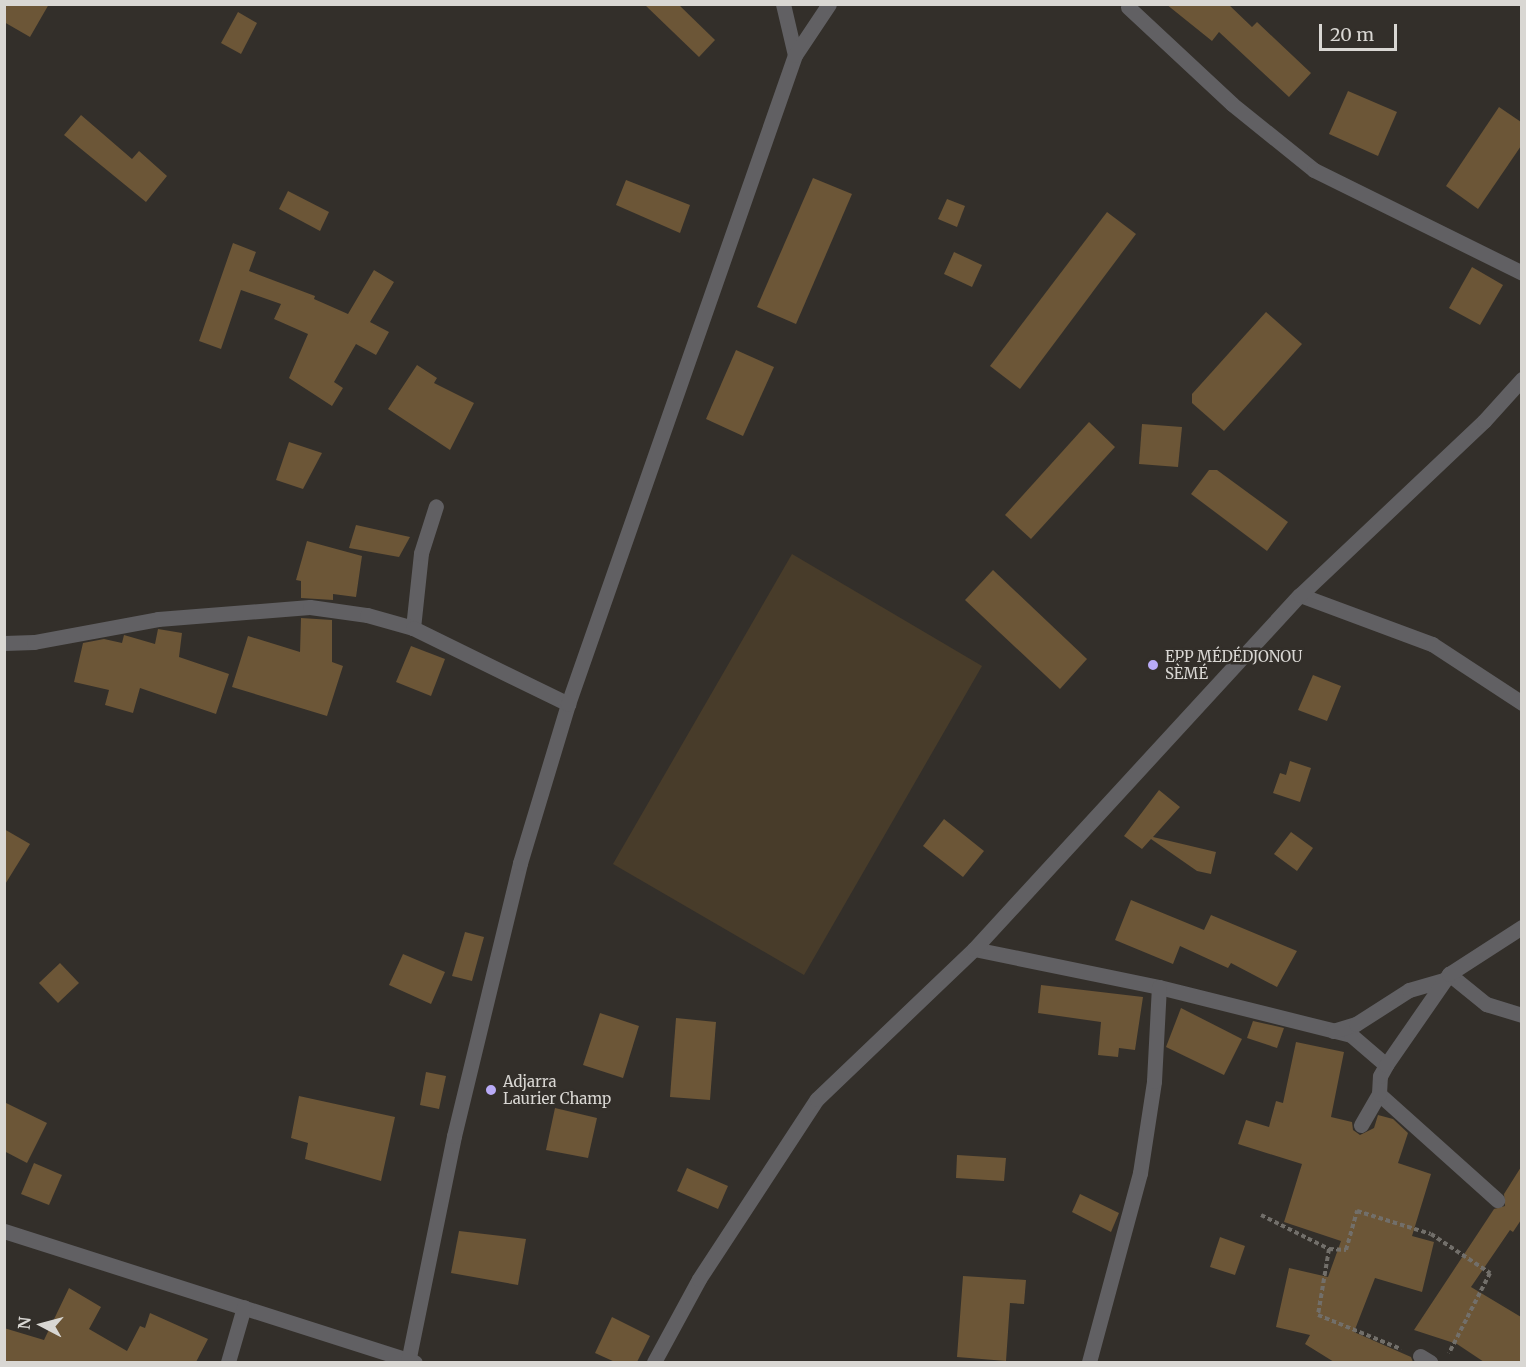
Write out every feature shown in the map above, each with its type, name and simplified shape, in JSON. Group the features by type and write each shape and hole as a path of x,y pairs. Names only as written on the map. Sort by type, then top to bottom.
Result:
{"street":[{"path":"783,4 795,55"},
{"path":"4,1231 411,1362 454,1136 517,875 568,704 795,55 829,4"},
{"path":"1128,7 1232,104 1314,170 1521,273"},
{"path":"654,1362 699,1279 817,1099 974,949 1300,595 1484,421 1521,379"},
{"path":"413,628 421,553 436,506"},
{"path":"1300,595 1432,644 1521,703"},
{"path":"4,643 34,642 158,619 310,607 367,615 413,628 568,704"},
{"path":"1333,1031 1356,1024 1409,990 1447,977 1521,927"},
{"path":"974,949 1159,987 1352,1035 1386,1065"},
{"path":"1447,977 1486,1004 1521,1015"},
{"path":"1361,1125 1379,1094 1380,1076 1386,1065 1447,977"},
{"path":"1089,1362 1140,1173 1154,1081 1159,987"},
{"path":"1379,1094 1497,1200"},
{"path":"228,1362 244,1308"}],"path":[{"path":"1261,1215 1329,1249 1346,1250 1357,1211 1431,1234 1490,1273 1444,1362"},
{"path":"1329,1249 1318,1315 1425,1359"}],"shaded area":[{"path":"792,554 982,666 804,975 613,864"}],"building":[{"path":"4,4 49,4 30,37 4,22"},
{"path":"644,4 678,4 715,40 699,57"},
{"path":"1166,4 1228,4 1252,27 1257,22 1311,73 1289,97 1219,32 1212,41"},
{"path":"238,12 257,23 241,54 221,43"},
{"path":"1348,91 1397,112 1378,156 1329,134"},
{"path":"1499,107 1521,122 1521,146 1478,209 1446,186"},
{"path":"81,115 132,159 139,151 167,176 146,202 64,135"},
{"path":"813,178 852,194 796,324 757,307"},
{"path":"626,180 690,205 680,233 616,205"},
{"path":"288,191 329,212 320,231 279,209"},
{"path":"947,199 965,206 957,227 938,219"},
{"path":"1107,212 1136,234 1020,389 990,366"},
{"path":"233,243 256,252 249,271 315,296 314,299 348,314 374,270 394,282 370,322 389,332 376,355 356,344 334,382 343,388 332,406 289,378 308,334 274,319 281,304 241,290 221,349 199,341"},
{"path":"954,252 982,265 972,287 944,274"},
{"path":"1472,267 1503,285 1480,325 1449,308"},
{"path":"1266,312 1302,344 1224,431 1192,403 1192,394"},
{"path":"736,350 774,367 743,436 706,419"},
{"path":"417,365 437,378 434,383 474,403 450,450 388,409"},
{"path":"1089,422 1115,447 1031,539 1005,515"},
{"path":"1142,424 1182,427 1178,467 1139,464"},
{"path":"289,442 322,453 303,489 276,480"},
{"path":"1209,470 1217,470 1288,522 1267,551 1191,494"},
{"path":"356,525 410,537 399,557 349,548"},
{"path":"307,541 362,556 356,597 333,594 333,600 301,598 301,581 296,580"},
{"path":"993,570 1087,659 1060,689 965,600"},
{"path":"301,618 332,620 332,662 343,666 327,716 232,687 248,636 300,652"},
{"path":"158,629 182,633 179,657 229,674 216,714 140,688 133,713 105,705 109,690 74,682 83,643 104,639 122,643 124,635 155,644"},
{"path":"411,646 445,659 431,696 396,682"},
{"path":"1313,675 1341,686 1327,721 1298,710"},
{"path":"1290,761 1311,768 1300,802 1273,793 1280,773 1286,775"},
{"path":"1159,790 1180,807 1153,837 1216,852 1211,874 1197,871 1151,839 1142,849 1124,836"},
{"path":"944,819 984,851 963,877 923,846"},
{"path":"4,829 30,844 4,886"},
{"path":"1291,832 1313,848 1297,871 1274,854"},
{"path":"1131,900 1204,930 1211,915 1297,951 1277,987 1231,963 1228,968 1180,946 1173,964 1115,940"},
{"path":"465,932 484,937 472,981 452,976"},
{"path":"403,954 445,972 431,1004 389,985"},
{"path":"60,963 79,983 58,1003 39,983"},
{"path":"1041,985 1143,997 1135,1050 1119,1048 1118,1057 1098,1055 1101,1022 1038,1013"},
{"path":"1181,1008 1242,1039 1224,1075 1166,1047"},
{"path":"600,1013 639,1026 623,1078 583,1065"},
{"path":"676,1018 716,1022 710,1100 670,1097"},
{"path":"1253,1021 1284,1028 1277,1048 1247,1038"},
{"path":"1296,1042 1344,1052 1331,1117 1352,1122 1353,1130 1360,1135 1374,1128 1378,1115 1393,1119 1408,1133 1398,1163 1431,1174 1412,1236 1434,1242 1422,1292 1375,1278 1354,1332 1411,1357 1413,1362 1334,1362 1305,1344 1310,1335 1276,1327 1289,1268 1328,1277 1341,1241 1284,1222 1302,1164 1238,1144 1246,1120 1269,1127 1276,1101 1283,1103"},
{"path":"426,1072 446,1076 439,1109 420,1105"},
{"path":"299,1096 395,1117 381,1181 305,1159 308,1143 291,1138"},
{"path":"4,1102 47,1123 27,1163 4,1151"},
{"path":"555,1108 597,1118 588,1158 546,1150"},
{"path":"957,1155 1006,1158 1004,1181 956,1178"},
{"path":"34,1163 62,1175 49,1205 21,1194"},
{"path":"1521,1167 1521,1220 1513,1232 1510,1230 1471,1287 1521,1317 1521,1362 1484,1362 1457,1344 1414,1330 1494,1209 1505,1206 1504,1194"},
{"path":"687,1168 728,1186 718,1209 677,1191"},
{"path":"1080,1194 1119,1213 1111,1232 1072,1212"},
{"path":"459,1231 526,1239 518,1285 451,1273"},
{"path":"1220,1237 1245,1246 1235,1275 1210,1267"},
{"path":"963,1276 1026,1280 1024,1304 1010,1303 1006,1361 957,1357"},
{"path":"69,1288 101,1307 89,1329 127,1351 140,1326 145,1328 150,1313 208,1339 196,1362 4,1362 4,1328 44,1340"},
{"path":"612,1317 650,1336 637,1362 615,1362 595,1353"}],"place":[{"name":"EPP MÉDÉDJONOU SÈMÉ","path":"1153,665"},
{"name":"Adjarra Laurier Champ","path":"491,1090"}]}
